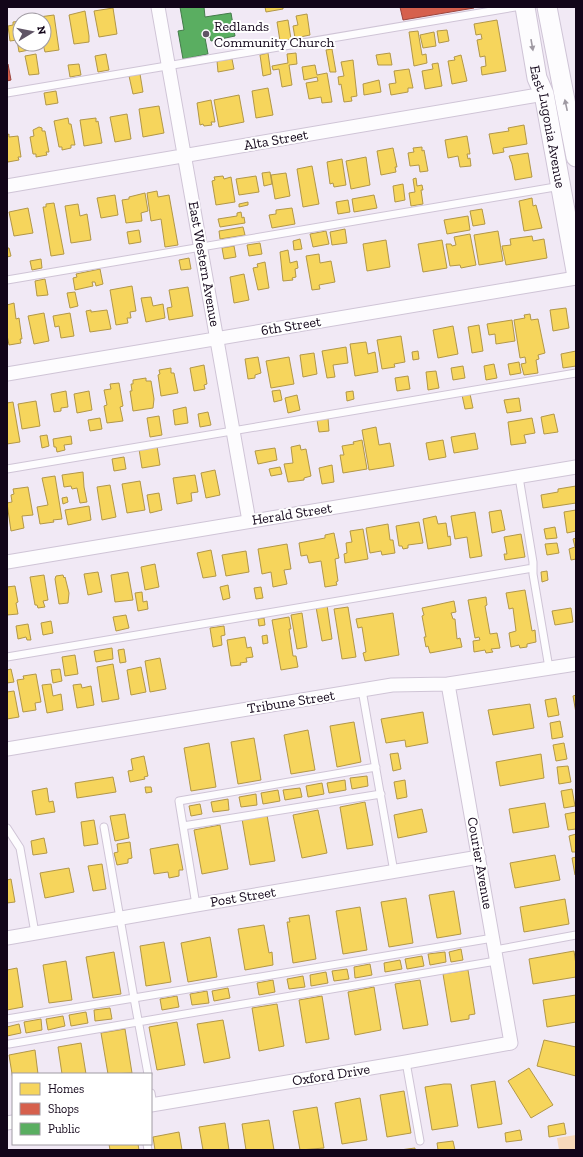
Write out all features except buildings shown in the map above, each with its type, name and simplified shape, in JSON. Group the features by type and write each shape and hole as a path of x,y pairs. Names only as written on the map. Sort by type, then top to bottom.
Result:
{"main road":[{"name":"East Lugonia Avenue","path":"525,7 537,78 544,94 561,186 571,226 576,271"},
{"name":"East Lugonia Avenue","path":"547,7 576,157"}],"street":[{"name":"East Western Avenue","path":"158,7 249,521"},
{"name":"Alta Street","path":"7,186 544,94"},
{"name":"6th Street","path":"7,374 576,278"},
{"name":"Herald Street","path":"7,562 576,467"},
{"name":"Tribune Street","path":"7,749 392,685 448,684 576,664"},
{"name":"Courier Avenue","path":"448,684 511,1043"},
{"name":"Post Street","path":"7,938 196,904 479,857"},
{"name":"Oxford Drive","path":"152,1101 406,1062 511,1043"}],"lane":[{"path":"7,93 487,9 515,7"},
{"path":"7,280 561,186"},
{"path":"7,469 576,373"},
{"path":"519,477 533,562 533,574 549,668"},
{"path":"7,657 533,568"},
{"path":"362,690 394,872"},
{"path":"196,904 179,801 376,767"},
{"path":"183,826 381,794"},
{"path":"7,828 20,848 35,933"},
{"path":"104,828 148,1073"},
{"path":"9,1044 139,1022 576,935"},
{"path":"7,1019 134,998 495,950"},
{"path":"406,1062 420,1141"}],"shaded area":[{"path":"576,1135 576,1150 559,1150 557,1138"}],"place":[{"name":"Redlands Community Church","path":"206,34"}]}
